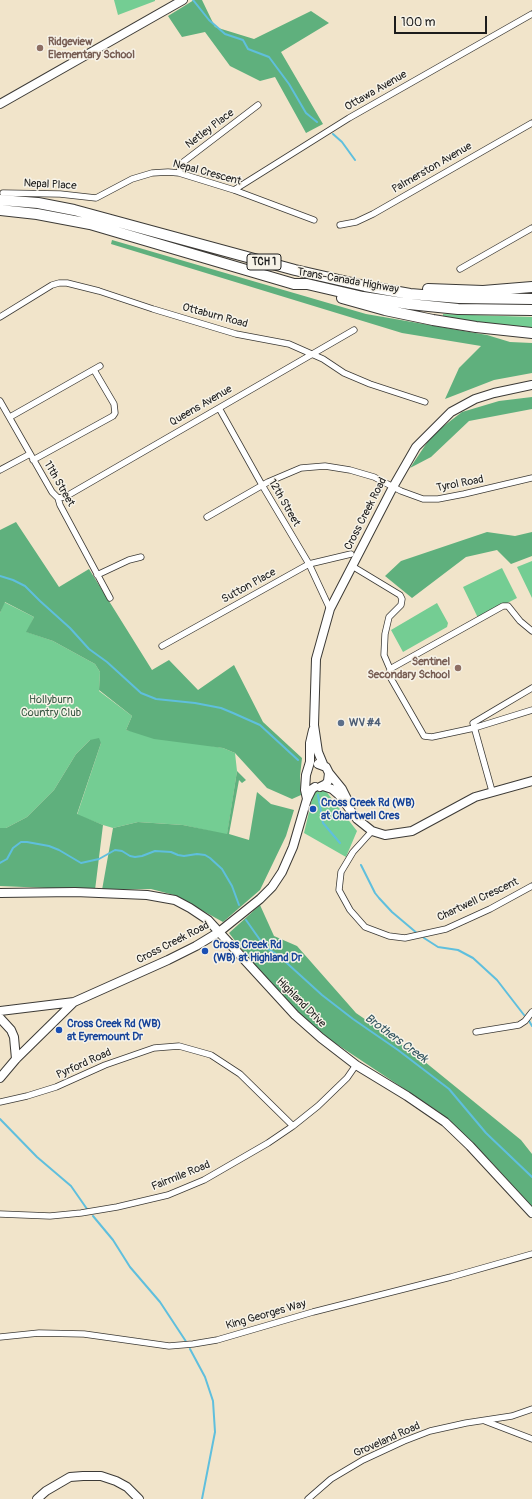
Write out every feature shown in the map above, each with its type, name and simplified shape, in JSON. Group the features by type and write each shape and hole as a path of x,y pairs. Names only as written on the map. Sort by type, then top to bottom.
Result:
{"highway":[{"name":"Trans-Canada Highway","path":"1,197 80,211 272,264 341,281 410,294 481,299 532,299"},
{"name":"Trans-Canada Highway","path":"0,210 36,214 90,224 294,284 307,284 363,297 422,305 480,310 532,310"},
{"path":"272,264 411,288 483,290 532,287"},
{"path":"294,284 361,304 409,316 476,327 532,333"}],"street":[{"path":"0,104 183,0"},
{"name":"Ottawa Avenue","path":"234,190 349,118 532,14"},
{"name":"Netley Place","path":"179,174 182,163 258,105"},
{"name":"Palmerston Avenue","path":"340,225 356,222 373,214 532,123"},
{"name":"Nepal Crescent","path":"96,198 132,179 152,173 168,172 234,190 314,220"},
{"name":"Nepal Place","path":"1,197 60,194 96,198"},
{"path":"460,269 532,228"},
{"name":"Ottaburn Road","path":"0,317 52,285 67,283 99,291 236,334 289,344 323,359 344,373 370,384 425,402"},
{"name":"Queens Avenue","path":"58,498 65,497 354,330"},
{"path":"10,417 100,366"},
{"path":"33,460 113,416 115,413 114,404 94,370"},
{"name":"Cross Creek Road","path":"322,764 318,752 314,725 316,659 330,609 392,487 416,447 450,412 475,399 494,393 532,386"},
{"name":"11th Street","path":"0,401 52,492 58,498 60,505 110,598"},
{"name":"12th Street","path":"219,408 262,485 309,564 330,609"},
{"path":"0,470 30,454"},
{"name":"Tyrol Road","path":"206,517 262,485 301,468 325,466 350,470 374,477 392,487 423,499 438,499 464,494 532,478"},
{"name":"Sutton Place","path":"162,646 309,564 351,554"},
{"path":"97,574 141,557"},
{"path":"352,566 400,595 402,599 401,605 390,617 383,646 384,655 390,669 389,675 424,736 432,737 474,728 532,710"},
{"path":"390,669 503,606 508,606 520,621 532,631"},
{"path":"492,791 473,723 532,688"},
{"name":"Cross Creek Road","path":"309,768 310,743 314,725"},
{"path":"350,809 342,789 329,773 326,766 322,764 315,764 309,768 306,775 309,782 332,789 339,795 357,819 372,831 385,835 412,831 475,797 532,781"},
{"path":"319,786 328,781 329,773"},
{"name":"Cross Creek Road","path":"307,779 305,788 307,799"},
{"name":"Cross Creek Road","path":"0,1011 74,1002 168,960 196,946 219,932 250,908 272,887 282,872 293,847 307,799 312,789 319,786"},
{"name":"Chartwell Crescent","path":"372,831 353,852 341,872 339,890 350,910 365,927 389,936 405,938 446,929 490,909 532,886"},
{"name":"Highland Drive","path":"0,893 75,892 147,895 175,900 180,903 208,920 294,1015 320,1038 356,1065 408,1096 445,1122 470,1146 532,1213"},
{"name":"Cross Creek Road","path":"0,1078 16,1059 74,1002"},
{"path":"476,1032 519,1026 525,1022 532,1012"},
{"path":"0,1018 11,1030 14,1037 16,1059"},
{"name":"Pyrford Road","path":"0,1102 56,1087 105,1065 154,1048 179,1046 211,1055 240,1074 293,1126"},
{"name":"Fairmile Road","path":"0,1214 50,1216 117,1207 168,1195 204,1180 268,1143 293,1126 318,1106 347,1078 356,1065"},
{"name":"King Georges Way","path":"0,1337 39,1333 84,1334 169,1346 193,1344 217,1340 313,1312 451,1278 532,1254"},
{"name":"Groveland Road","path":"308,1499 331,1479 363,1460 404,1441 430,1431 512,1416 532,1409"},
{"path":"485,1421 532,1439"},
{"path":"37,1499 58,1483 70,1477 101,1476 116,1481 127,1487 139,1499"}],"green space":[{"path":"114,0 155,0 155,1 118,15"},
{"path":"194,0 202,0 215,27 254,39 311,11 329,23 281,52 323,124 306,133 275,77 260,81 230,66 205,32 182,37 168,16"},
{"path":"112,240 366,314 487,335 510,342 532,343 532,373 494,380 445,399 459,368 481,346 402,333 111,244"},
{"path":"443,314 532,317 532,328 443,319"},
{"path":"532,397 532,409 469,421 431,457 410,468 432,435 462,412 499,401"},
{"path":"16,522 59,587 89,569 152,670 169,660 198,690 234,665 263,722 302,758 300,776 301,795 292,799 267,788 235,753 223,748 154,739 126,730 132,716 99,690 100,672 95,664 53,641 26,632 34,617 5,602 0,613 0,530"},
{"path":"487,532 515,536 532,532 532,556 511,564 497,550 466,557 412,598 385,576 401,561"},
{"path":"532,561 532,598 517,567"},
{"path":"502,568 517,598 478,618 463,587"},
{"name":"Hollyburn Country Club","path":"4,602 34,617 27,632 53,641 95,664 100,672 99,691 132,716 126,730 223,748 235,753 237,771 227,835 183,825 138,822 113,828 77,815 101,743 90,740 76,754 54,790 27,817 6,828 0,828 0,613"},
{"path":"437,603 448,623 447,627 403,652 391,630"},
{"path":"99,738 101,743 77,814 103,825 95,890 0,886 0,828 6,828 27,817 54,790 76,754 90,740"},
{"path":"237,771 246,780 242,783 239,780 229,834 249,840 257,792 271,804 294,810 286,836 260,890 223,922 174,895 151,889 102,890 113,828 138,822 183,825 227,834"},
{"path":"317,789 325,790 357,831 346,857 304,833 314,791"},
{"path":"260,905 274,936 297,946 356,1013 414,1053 521,1140 532,1154 532,1207 494,1165 439,1112 332,1041 297,1012 251,961 229,933"}],"waterway":[{"path":"193,0 209,20 225,34 243,40 248,49 269,57 289,84 306,113 317,122"},
{"path":"333,134 342,142 355,160"},
{"path":"0,576 25,586 70,628 89,649 107,662 141,693 156,699 195,703 221,708 233,713 260,725 298,760"},
{"path":"318,795 323,823 340,843"},
{"name":"Brothers Creek","path":"0,863 7,859 13,848 21,842 49,846 81,863 99,859 115,850 122,851 135,857 155,851 171,852 184,856 197,854 205,855 222,869 232,886 239,905"},
{"path":"361,865 379,898 392,912 418,934"},
{"name":"Brothers Creek","path":"246,920 265,947 278,955 322,995 449,1089 486,1133 532,1177"},
{"path":"424,938 438,947 458,950 473,958 497,980 524,1015"},
{"path":"528,1019 532,1026"},
{"path":"0,1119 37,1157 71,1186 87,1209"},
{"path":"93,1216 113,1240 130,1267 160,1302 187,1343"},
{"path":"190,1349 205,1377 213,1401 215,1432 202,1499"}],"place":[{"name":"Ridgeview Elementary School","path":"40,48"},
{"name":"Sentinel Secondary School","path":"458,668"},
{"name":"WV #4","path":"341,723"},
{"name":"Cross Creek Rd (WB) at Chartwell Cres","path":"313,809"},
{"name":"Cross Creek Rd (WB) at Highland Dr","path":"205,951"},
{"name":"Cross Creek Rd (WB) at Eyremount Dr","path":"59,1030"}]}
